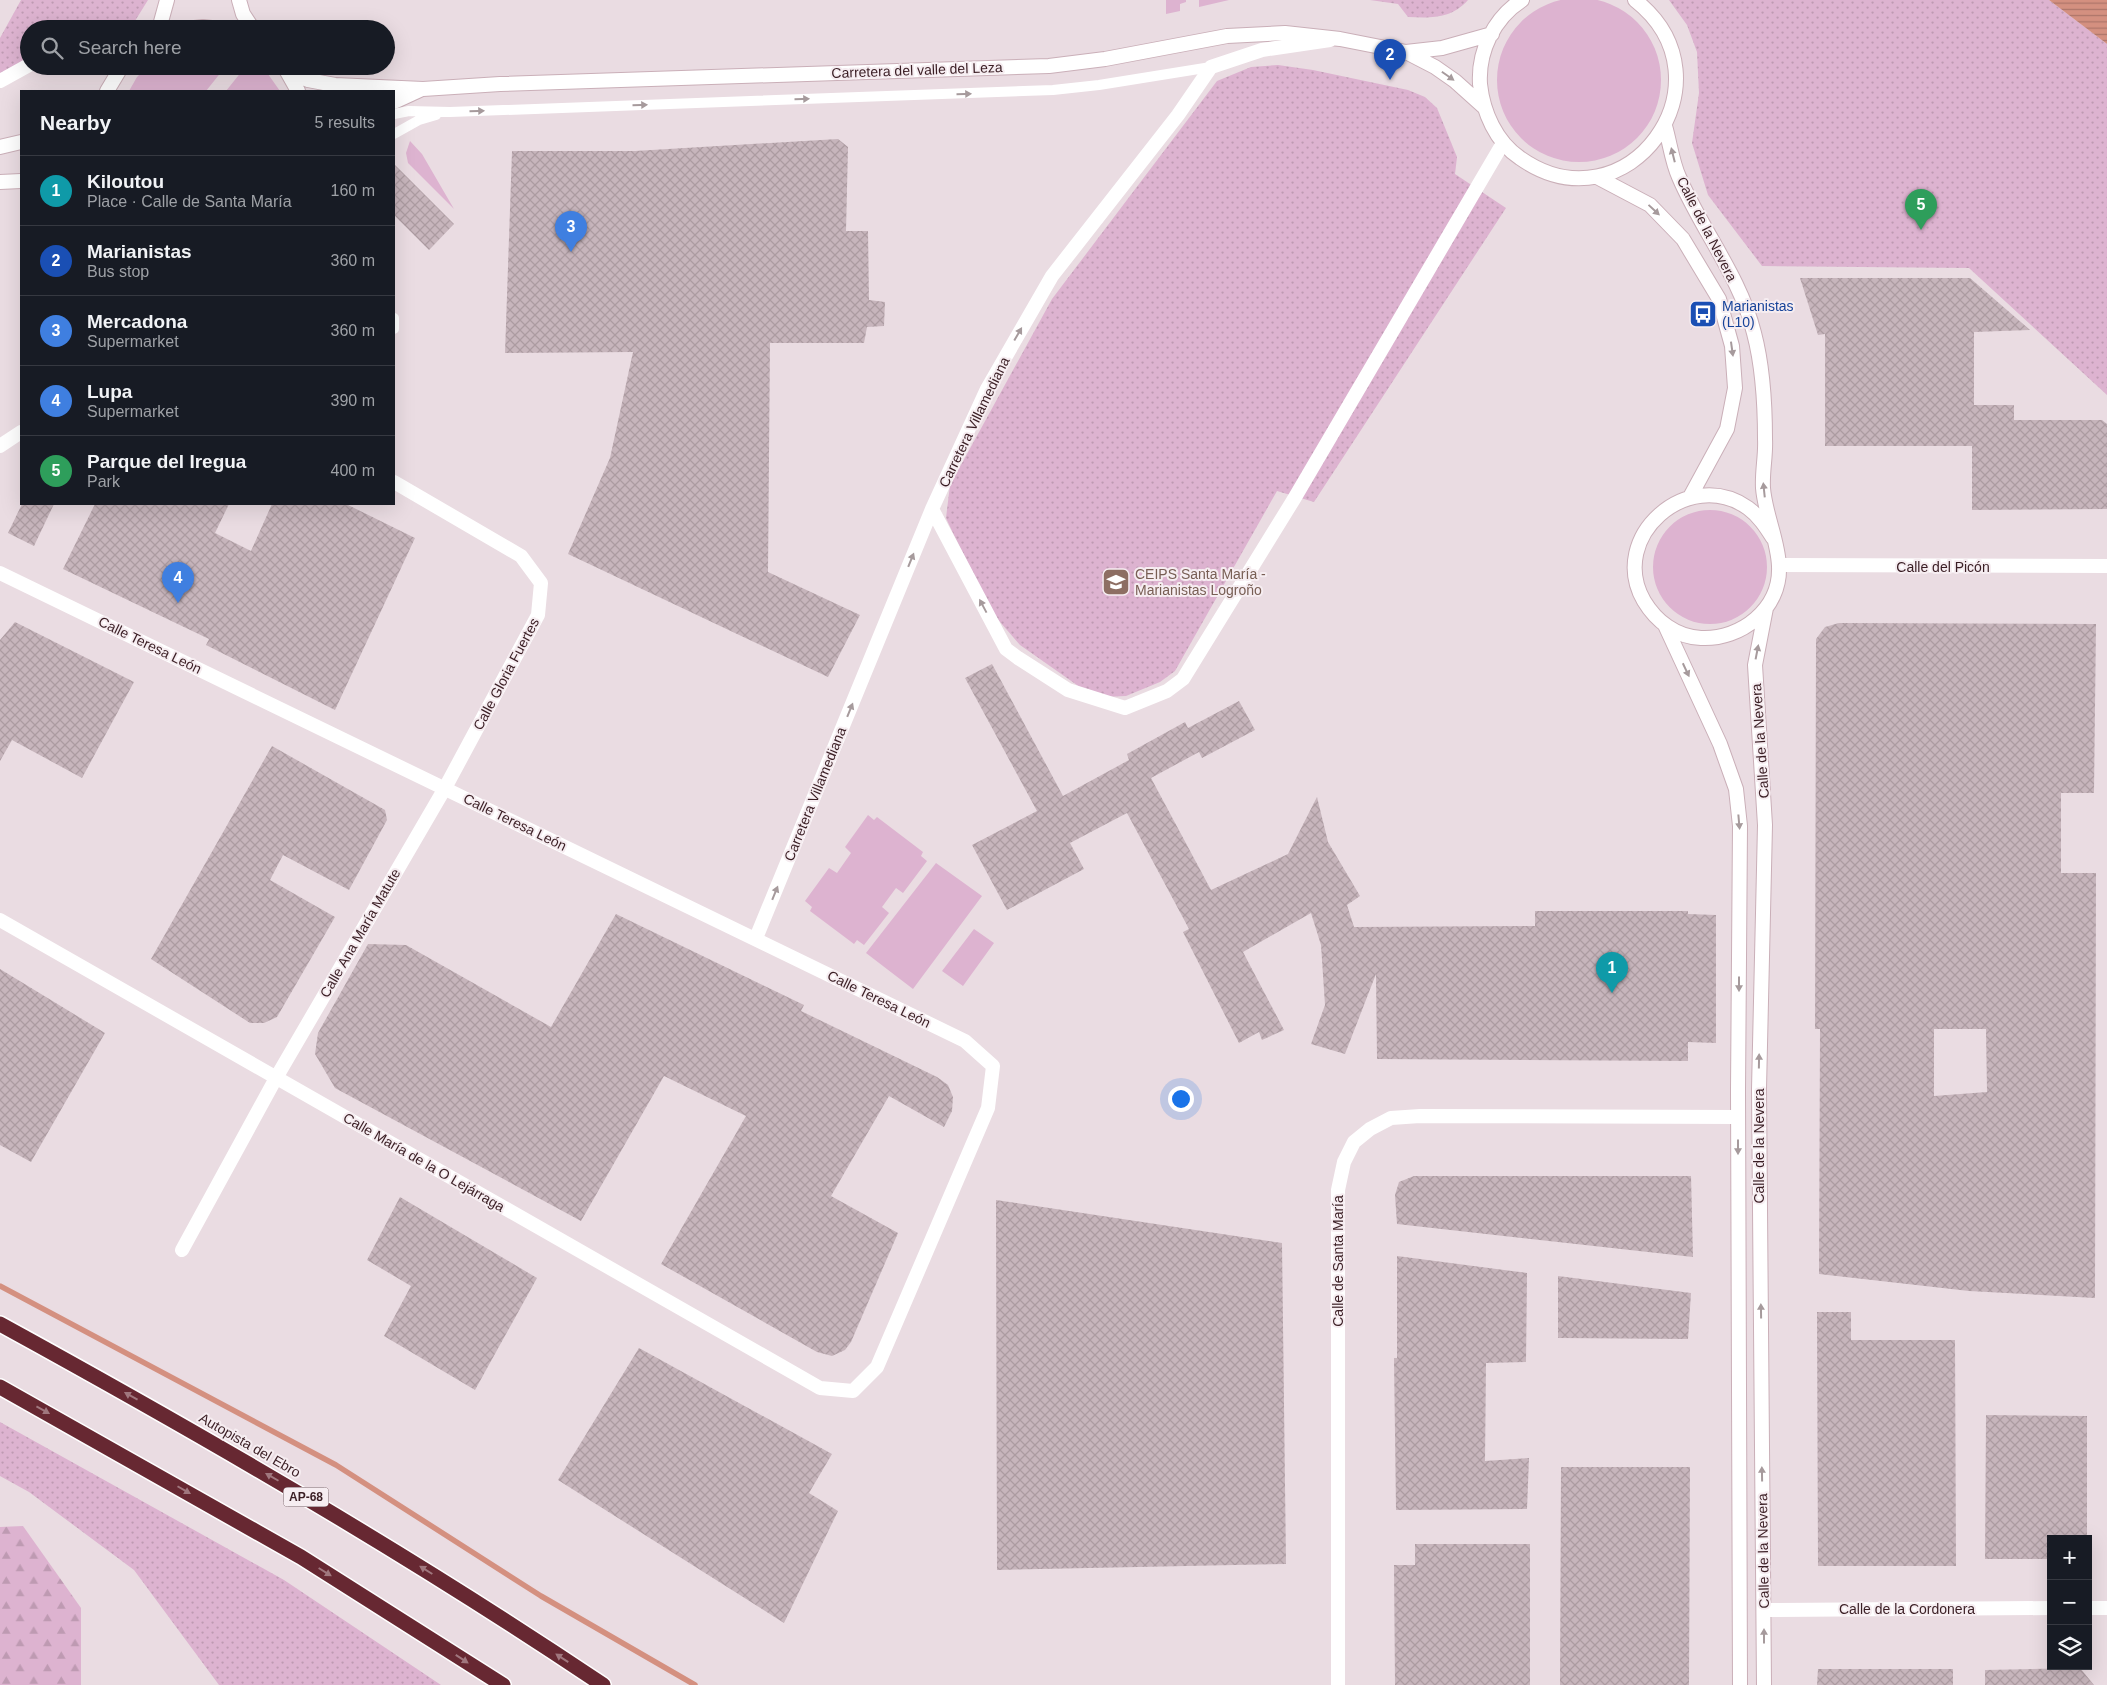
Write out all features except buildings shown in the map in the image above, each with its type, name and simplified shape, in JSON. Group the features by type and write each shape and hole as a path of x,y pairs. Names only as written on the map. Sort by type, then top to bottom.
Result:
{"highway":[{"name":"Autopista del Ebro","path":"0,1324 281,1482 443,1581 603,1685"},
{"path":"0,1386 301,1557 503,1685"}],"street":[{"path":"162,20 167,0"},
{"path":"239,0 247,20"},
{"path":"1522,0 1500,20 1483,48 1480,68 1484,106 1492,126 1503,143 1516,156 1546,173 1580,179 1597,177 1618,170 1637,159 1653,144 1666,126 1674,105 1677,79 1674,54 1664,31 1648,10 1635,0"},
{"name":"Carretera del valle del Leza","path":"298,75 308,80 335,85 423,89 510,83 1049,66 1105,60 1227,36 1285,34 1340,39 1406,52 1435,67 1455,81 1484,106"},
{"name":"Carretera del valle del Leza","path":"1406,52 1442,48 1492,34"},
{"path":"1211,67 1262,50 1340,39"},
{"name":"Carretera Villamediana","path":"756,938 932,509 987,389 1052,276 1178,116 1211,67"},
{"path":"0,81 20,70"},
{"path":"108,90 117,75"},
{"path":"289,75 297,90"},
{"name":"Carretera del valle del Leza","path":"395,102 423,89"},
{"name":"Calle de la Nevera","path":"1666,126 1678,176 1703,224 1730,269 1754,332 1762,376 1765,440 1763,488 1773,538"},
{"path":"0,147 20,142"},
{"path":"932,509 1006,649 1068,690 1125,708 1167,691 1183,679 1299,491 1503,143"},
{"name":"Calle de la Nevera","path":"1597,177 1650,205 1664,218 1683,238 1719,298 1732,346 1735,388 1727,429 1690,497"},
{"path":"0,182 20,180"},
{"path":"0,446 20,433"},
{"name":"Calle Gloria Fuertes","path":"395,483 521,556 541,583 538,615 444,788"},
{"path":"1710,495 1730,498 1758,516 1773,538 1779,565 1778,580 1766,608 1756,620 1742,630 1728,636 1712,639 1695,638 1665,626 1652,613 1642,598 1637,580 1636,562 1639,544 1647,528 1658,514 1673,504 1690,497 1710,495"},
{"name":"Calle del Picón","path":"1779,565 2107,566"},
{"name":"Calle Teresa León","path":"0,573 965,1041 993,1066 988,1108 877,1368 853,1391"},
{"name":"Calle de la Nevera","path":"1764,1685 1758,1089 1765,825 1755,665 1766,608"},
{"name":"Calle de la Nevera","path":"1665,626 1720,744 1736,789 1740,826 1738,1117 1740,1685"},
{"name":"Calle Ana María Matute","path":"182,1250 276,1078 444,788"},
{"name":"Calle María de la O Lejárraga","path":"0,920 820,1388 853,1391"},
{"name":"Calle de Santa María","path":"1338,1685 1338,1190 1344,1162 1354,1142 1370,1129 1391,1118 1420,1116 1738,1117"},
{"name":"Calle de la Cordonera","path":"1764,1610 2047,1608"},
{"path":"2092,1608 2107,1608"}],"lane":[{"path":"395,114 409,111 450,112 1053,90 1099,85 1211,67"},
{"path":"395,133 419,120 450,112"}],"green space":[{"path":"1563,-1 1595,-1 1603,1 1618,7 1631,16 1652,41 1658,56 1661,72 1658,104 1652,119 1643,132 1618,153 1603,159 1587,162 1555,159 1540,153 1527,144 1506,119 1500,104 1497,88 1500,56 1506,41 1515,28 1540,7"},
{"path":"21,0 148,0 136,20 20,20 20,72 0,84 0,38"},
{"path":"1166,0 1186,0 1186,2 1180,4 1180,11 1166,14"},
{"path":"1199,0 1229,0 1199,7"},
{"path":"1370,0 1468,0 1455,11 1441,16 1408,17 1398,4"},
{"path":"1669,0 2049,0 2107,44 2107,395 1969,268 1762,266 1708,195 1692,143 1699,93 1697,52 1687,25"},
{"path":"1278,65 1313,70 1408,90 1425,97 1437,108 1457,157 1455,174 1506,208 1314,502 1277,491 1175,671 1160,682 1126,696 1103,697 1084,690 1020,645 994,615 946,518 950,485 1052,299 1217,81 1251,67"},
{"path":"139,75 219,75 207,90 130,90"},
{"path":"239,75 269,75 279,90 227,90"},
{"path":"410,141 422,154 454,209 408,163 406,153"},
{"path":"1710,510 1732,514 1750,527 1763,545 1767,567 1763,589 1750,607 1732,620 1710,624 1688,620 1670,607 1657,589 1653,567 1657,545 1670,527 1688,514"},
{"path":"868,815 874,820 877,817 923,852 921,856 927,861 903,893 896,888 882,907 889,913 864,945 857,940 854,944 810,911 812,907 805,901 829,868 837,873 851,853 845,847"},
{"path":"936,863 982,896 913,989 866,953"},
{"path":"974,929 994,943 963,986 942,971"},
{"path":"0,1422 284,1580 441,1685 219,1685 134,1570 29,1492 0,1476"},
{"path":"23,1526 81,1608 81,1685 0,1685 0,1527"}],"shaded area":[{"path":"2049,0 2107,0 2107,44"}],"waterway":[{"path":"0,1286 336,1465 541,1596 695,1685"}],"place":[{"name":"Marianistas","path":"1390,80"},
{"name":"Parque del Iregua","path":"1921,230"},
{"name":"Mercadona","path":"571,252"},
{"name":"Marianistas (L10)","path":"1703,314"},
{"name":"CEIPS Santa María - Marianistas Logroño","path":"1116,582"},
{"name":"Lupa","path":"178,603"},
{"name":"Kiloutou","path":"1612,993"}]}
